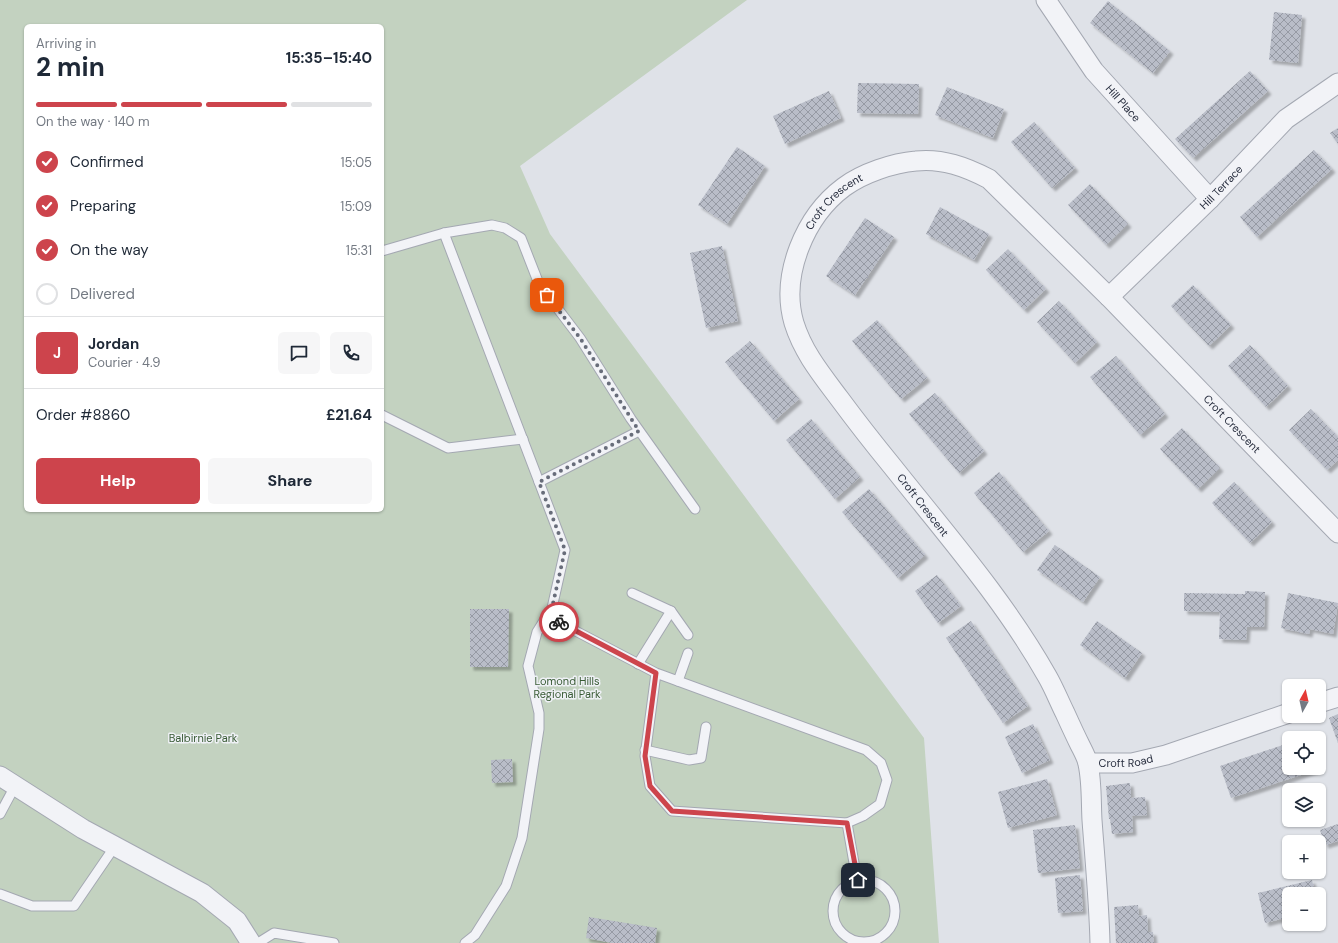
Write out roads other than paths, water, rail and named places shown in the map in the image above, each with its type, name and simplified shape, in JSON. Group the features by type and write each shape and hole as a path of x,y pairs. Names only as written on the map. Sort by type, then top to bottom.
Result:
{"street":[{"name":"Hill Place","path":"1046,0 1094,71 1210,199"},
{"name":"Hill Terrace","path":"1109,297 1210,199 1286,119 1338,83"},
{"name":"Croft Crescent","path":"1088,763 1048,677 999,601 856,420 818,370 803,347 791,311 791,277 798,253 810,227 820,211 834,196 859,178 888,167 916,160 945,162 968,168 989,179 1109,297 1338,533"},
{"path":"1326,700 1338,696"},
{"name":"Croft Road","path":"1100,943 1099,905 1088,763 1132,763 1166,755 1282,715"},
{"path":"8,781 83,829 202,893 237,922 251,943"}],"lane":[{"path":"384,250 444,233 492,225 505,228 521,238 539,284 580,338 639,431 695,509"},
{"path":"444,233 565,550 552,608 537,632 528,666 539,713 539,729 522,838 506,886 474,935 465,943"},
{"path":"384,416 448,448 522,439"},
{"path":"539,482 639,431"},
{"path":"632,594 671,611 688,635"},
{"path":"638,664 671,611"},
{"path":"547,616 656,673 866,750 881,763 887,780 880,804 863,816 847,823 672,811 650,786 645,756 656,673"},
{"path":"678,681 688,653"},
{"path":"646,750 689,760 701,758 706,727"},
{"path":"0,814 8,781"},
{"path":"847,823 858,880"},
{"path":"0,894 32,906 74,906 115,846"},
{"path":"858,880 878,882 886,889 892,898 895,907 894,918 884,935 875,940 865,942 854,941 845,936 838,929 832,909 840,890 848,884 858,880"},
{"path":"258,943 274,933 334,943"}],"park label":[{"name":"Lomond Hills Regional Park","path":"567,687"},
{"name":"Balbirnie Park","path":"203,738"}]}
